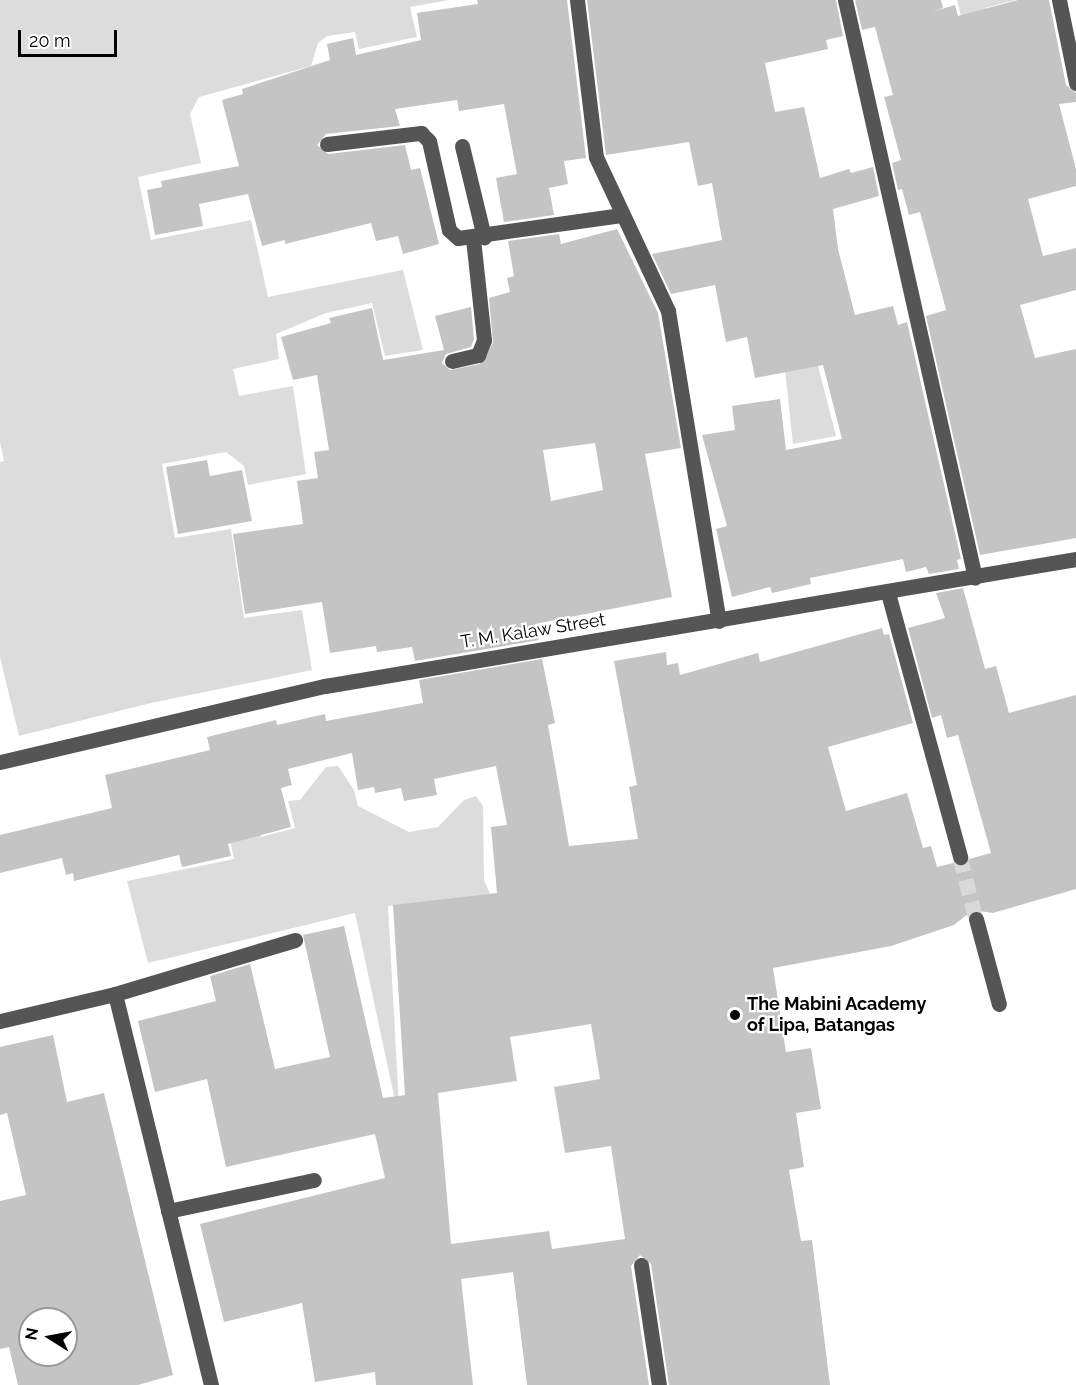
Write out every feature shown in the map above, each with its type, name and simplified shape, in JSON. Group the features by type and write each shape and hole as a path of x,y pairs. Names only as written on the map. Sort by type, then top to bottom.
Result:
{"street":[{"path":"577,0 596,157 621,215 668,311 718,621"},
{"path":"845,0 975,578"},
{"path":"1059,0 1076,83"},
{"path":"327,144 421,133 429,141 449,230 458,238 478,238 621,215"},
{"path":"452,361 478,355 484,340 478,238 462,146"},
{"name":"T. M. Kalaw Street","path":"0,762 325,686 888,593 1076,559"},
{"path":"888,593 960,857"},
{"path":"976,919 999,1004"},
{"path":"0,1021 115,994 295,940"},
{"path":"115,994 211,1385"},
{"path":"168,1211 314,1180"},
{"path":"641,1265 659,1385"}],"shaded area":[{"path":"0,0 449,0 410,7 417,37 359,49 355,32 327,36 318,43 311,66 199,97 190,114 201,163 138,177 151,240 251,220 268,297 403,270 423,350 385,356 372,303 326,313 276,334 279,359 233,369 239,396 293,386 306,474 248,485 244,466 226,452 162,464 175,538 231,529 244,618 302,610 312,670 151,703 19,736 0,657 0,462 4,461 0,442"},
{"path":"957,0 1015,0 985,8 986,14 962,21"},
{"path":"798,288 836,436 793,444 785,370"},
{"path":"338,766 354,790 358,806 409,832 438,827 464,800 476,796 483,806 484,880 490,894 388,906 400,1124 355,913 148,963 127,881 234,859 225,817 253,810 261,837 295,828 288,801 300,800 326,767"}],"building":[{"path":"477,0 567,0 586,158 564,161 568,184 549,188 554,215 504,222 496,178 517,174 504,104 459,111 457,100 395,109 400,126 326,134 317,145 328,154 405,145 411,170 420,168 439,244 403,254 398,236 376,241 371,223 285,244 285,240 262,246 248,194 199,204 203,226 155,235 147,190 162,187 161,181 239,166 222,100 243,94 242,89 330,60 327,44 353,38 356,55 421,40 417,13 478,4"},
{"path":"587,0 836,0 843,36 826,40 828,49 765,63 775,112 804,107 820,178 849,169 851,173 873,167 879,196 833,209 838,249 855,315 893,306 898,325 907,322 961,559 957,560 959,569 929,574 926,567 906,572 903,559 810,578 811,584 772,593 770,587 732,597 716,529 727,526 702,435 735,430 732,406 780,399 786,450 842,439 823,365 755,378 747,337 726,342 715,285 671,294 652,254 722,240 712,183 698,186 689,142 606,155"},
{"path":"855,0 941,0 943,8 932,12 955,5 958,16 1018,0 1049,0 1066,85 1076,93 1076,102 1059,104 1076,169 1076,186 1028,199 1043,256 1076,248 1076,290 1020,305 1035,358 1076,349 1076,538 980,555 926,316 946,310 920,212 909,215 902,189 898,190 892,163 901,160 884,97 893,95 875,27 862,30"},
{"path":"617,229 658,313 681,448 645,454 672,597 535,624 539,640 415,661 412,647 377,652 376,646 330,653 322,602 245,614 233,534 303,524 297,481 318,478 314,452 329,450 317,375 293,380 281,337 331,323 329,318 372,308 383,360 444,350 435,316 471,307 474,339 471,347 446,354 442,363 450,370 480,364 493,343 489,298 510,292 507,278 514,276 508,241 559,234 561,244","holes":["595,443 603,490 551,501 543,450"]},
{"path":"207,460 210,476 242,470 252,521 178,534 166,467"},
{"path":"963,588 985,669 996,666 1009,713 1076,695 1076,889 993,913 973,910 954,925 891,946 773,968 786,1052 811,1048 821,1109 796,1113 804,1167 789,1170 801,1241 812,1240 830,1385 669,1385 651,1264 640,1255 631,1266 649,1385 527,1385 513,1272 461,1279 473,1385 376,1385 375,1372 315,1382 302,1303 224,1322 200,1224 385,1178 375,1134 226,1167 207,1079 155,1092 138,1021 216,1001 210,976 250,964 275,1069 330,1057 303,935 344,926 383,1098 405,1095 393,905 497,893 491,827 507,825 496,766 434,779 437,795 404,801 401,788 375,793 374,787 358,790 352,753 288,769 292,785 281,788 291,827 228,844 231,856 182,867 179,855 74,881 73,873 66,875 62,858 0,873 0,835 112,808 105,775 210,750 207,737 276,720 277,725 325,714 326,721 423,703 419,680 542,659 555,723 548,725 569,846 638,839 629,787 637,785 614,661 666,652 667,665 678,663 680,675 758,653 760,662 882,628 884,635 889,634 913,723 828,747 846,811 907,793 923,848 931,846 937,867 953,863 962,866 969,859 991,853 958,735 947,738 941,715 932,718 908,628 945,618 936,593","holes":["591,1024 600,1079 554,1087 565,1153 611,1146 625,1239 552,1249 549,1231 451,1244 438,1093 517,1081 510,1037"]},
{"path":"53,1035 67,1102 104,1093 173,1375 138,1385 18,1385 9,1347 0,1349 0,1201 26,1195 7,1113 0,1115 0,1047"}],"tunnel":[{"path":"960,857 976,919"}],"place":[{"name":"The Mabini Academy of Lipa, Batangas","path":"735,1015"}]}
